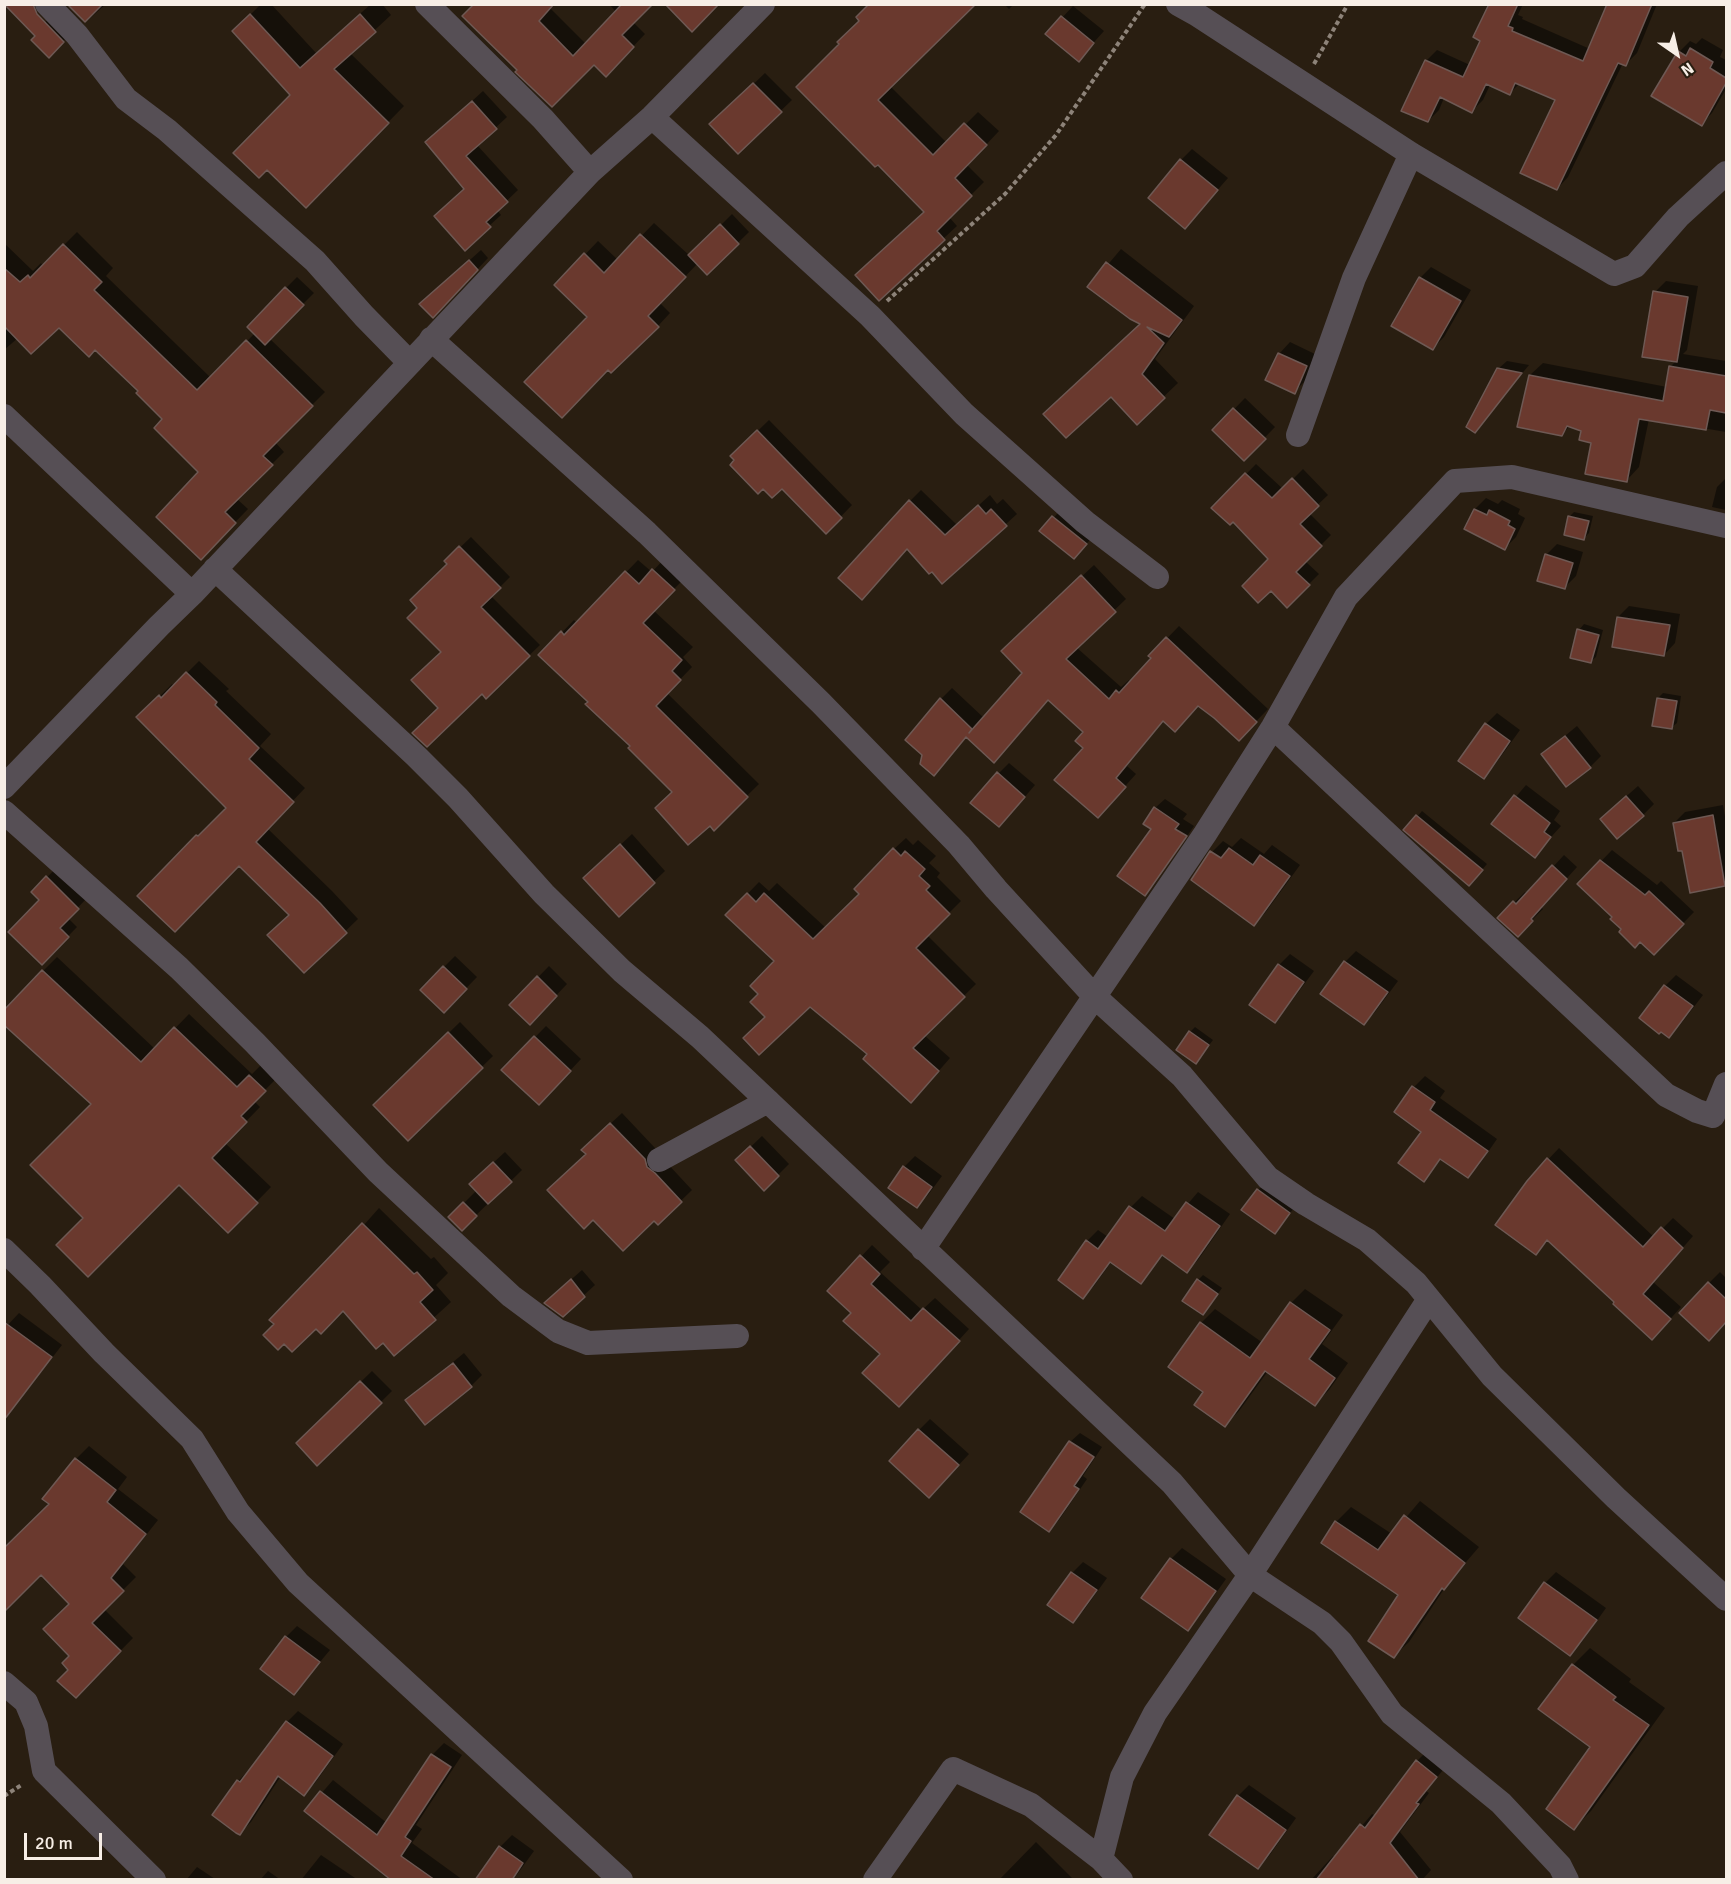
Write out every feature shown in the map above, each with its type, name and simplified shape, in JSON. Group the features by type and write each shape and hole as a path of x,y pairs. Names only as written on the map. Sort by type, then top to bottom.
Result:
{"street":[{"path":"47,4 77,35 126,99 167,130 315,261 410,363"},
{"path":"427,4 543,119 590,172"},
{"path":"4,787 192,594 590,172 651,117 763,4"},
{"path":"1178,4 1412,154 1614,274 1635,266 1678,217 1726,173"},
{"path":"651,117 870,316 964,414 1085,522 1157,577"},
{"path":"1298,435 1354,278 1412,154"},
{"path":"431,339 647,533 821,703 959,845 1095,997 1182,1076 1268,1179 1367,1240 1416,1283 1492,1376 1616,1498 1726,1599"},
{"path":"4,416 192,594"},
{"path":"923,1249 1205,834 1273,727 1346,597 1455,481 1512,477 1726,526"},
{"path":"215,569 416,756 458,798 544,894 622,971 700,1037 1172,1483 1250,1575 1322,1623 1341,1642 1392,1714 1502,1803 1560,1866 1567,1880"},
{"path":"1273,727 1666,1095 1696,1111 1713,1116 1726,1084"},
{"path":"4,812 179,968 255,1043 386,1180 511,1296 558,1331 588,1342 737,1336"},
{"path":"659,1160 768,1101"},
{"path":"4,1250 192,1439 238,1512 298,1583 621,1880"},
{"path":"1101,1859 1122,1777 1155,1713 1250,1575 1429,1299"},
{"path":"4,1683 26,1702 36,1726 44,1771 154,1880"},
{"path":"874,1880 953,1769 1031,1805 1101,1859 1121,1880"}],"path":[{"path":"870,316 1005,194 1056,135 1145,4"},
{"path":"1303,83 1348,4"}],"building":[{"path":"4,4 33,4 37,14 64,42 49,58 31,40 35,36"},
{"path":"67,4 103,4 85,22"},
{"path":"474,4 554,4 539,21 573,56 622,4 653,4 622,35 634,47 606,77 594,65 552,107 462,16"},
{"path":"665,4 719,4 692,32"},
{"path":"869,4 976,4 878,100 933,155 964,123 987,145 955,178 972,196 937,231 945,240 879,301 855,275 924,212 878,165 875,167 796,87 839,44 837,42 859,21 856,17"},
{"path":"1489,4 1518,4 1508,26 1513,28 1512,31 1583,61 1607,4 1652,4 1626,66 1618,63 1557,190 1520,173 1555,100 1515,83 1510,95 1486,84 1472,113 1440,97 1428,122 1401,111 1425,60 1463,77 1480,41 1473,37"},
{"path":"250,14 300,68 360,14 376,32 334,69 389,123 306,208 267,170 259,178 233,153 290,95 232,31"},
{"path":"1061,16 1094,43 1079,62 1045,34"},
{"path":"1690,48 1713,62 1710,68 1726,78 1726,83 1702,126 1651,96 1678,51 1686,56"},
{"path":"753,83 782,112 738,154 709,124"},
{"path":"472,101 497,129 466,156 508,202 486,222 491,227 465,251 434,216 464,189 425,142"},
{"path":"1180,159 1218,190 1185,229 1148,198"},
{"path":"720,224 739,244 707,275 688,255"},
{"path":"640,234 686,277 648,316 659,327 611,373 608,370 562,418 524,382 587,317 554,285 584,253 604,273"},
{"path":"63,244 102,282 94,290 197,390 246,340 313,406 263,456 273,465 225,512 236,523 201,560 156,517 198,472 154,428 162,419 136,393 138,391 95,350 89,357 59,328 31,354 4,326 4,268 20,282 28,275 30,278"},
{"path":"469,260 478,270 433,318 419,304"},
{"path":"1106,262 1182,320 1169,337 1147,327 1164,343 1142,374 1165,398 1137,425 1111,397 1066,438 1043,414 1140,324 1087,287"},
{"path":"1419,277 1461,301 1433,350 1391,326"},
{"path":"285,287 304,305 265,345 247,327"},
{"path":"1653,291 1688,297 1677,362 1642,357"},
{"path":"1278,353 1307,366 1295,394 1265,380"},
{"path":"1669,366 1726,376 1726,413 1710,410 1706,430 1639,419 1627,482 1585,474 1591,443 1579,440 1581,431 1567,426 1562,436 1517,427 1529,375 1663,401"},
{"path":"1497,368 1522,373 1475,433 1466,427"},
{"path":"1233,408 1266,439 1244,461 1212,430"},
{"path":"757,430 842,518 826,534 782,489 772,498 763,489 758,494 730,465 734,460 730,456"},
{"path":"1245,473 1272,498 1292,478 1319,506 1300,524 1322,546 1296,572 1310,585 1287,608 1271,591 1258,603 1242,586 1268,559 1233,522 1230,525 1211,508"},
{"path":"909,500 945,535 978,505 986,514 991,509 1007,526 942,584 932,572 929,574 907,549 862,600 838,578"},
{"path":"1474,509 1487,515 1489,510 1510,521 1508,525 1515,529 1505,550 1464,529"},
{"path":"1052,516 1087,544 1074,559 1039,531"},
{"path":"1568,516 1589,521 1584,540 1564,535"},
{"path":"459,546 501,588 481,607 530,656 486,699 482,694 427,747 412,733 438,708 411,680 441,652 407,618 417,608 410,600 447,564 444,561"},
{"path":"1545,554 1573,563 1565,589 1537,581"},
{"path":"652,569 675,590 643,623 682,660 672,671 681,680 656,706 748,797 714,831 710,826 688,845 655,808 672,792 628,748 630,746 585,704 588,702 538,655 561,631 564,635 625,571 639,584"},
{"path":"1081,575 1116,612 1066,659 1109,699 1116,690 1119,693 1151,658 1148,656 1166,637 1257,722 1239,741 1198,706 1175,732 1163,721 1116,778 1126,787 1098,818 1054,780 1083,748 1075,741 1083,732 1048,700 994,763 966,737 934,776 920,764 922,755 905,740 940,698 972,729 969,733 1022,673 1001,651"},
{"path":"1617,617 1670,625 1664,656 1612,647"},
{"path":"1577,629 1599,635 1591,663 1570,658"},
{"path":"186,672 217,702 215,705 259,748 249,759 294,802 256,842 320,903 347,933 304,973 267,935 289,915 239,866 175,932 137,896 196,835 198,836 226,808 136,717 159,695 161,698"},
{"path":"1657,698 1677,701 1672,729 1652,726"},
{"path":"1485,723 1510,741 1484,779 1458,761"},
{"path":"1565,736 1591,768 1566,787 1541,754"},
{"path":"997,772 1025,797 999,827 970,803"},
{"path":"1514,795 1550,823 1544,832 1551,837 1535,858 1491,824"},
{"path":"1626,796 1644,816 1617,839 1600,819"},
{"path":"1154,807 1179,824 1175,829 1187,836 1145,896 1117,876 1151,829 1143,824"},
{"path":"1416,815 1483,870 1469,886 1403,830"},
{"path":"1713,815 1725,886 1690,893 1682,851 1678,851 1673,823"},
{"path":"620,844 655,883 619,917 583,878"},
{"path":"893,848 901,856 905,851 925,869 919,876 930,886 926,890 950,914 916,948 965,997 913,1048 939,1071 911,1103 863,1059 867,1054 810,1007 759,1055 743,1038 765,1017 750,1002 758,994 750,986 774,961 725,915 747,893 756,902 764,893 813,939 859,894 854,889"},
{"path":"1229,848 1253,865 1260,855 1290,876 1254,926 1191,880 1210,851 1221,858"},
{"path":"1600,860 1645,895 1649,891 1684,924 1654,955 1640,942 1635,948 1619,932 1621,929 1610,919 1612,917 1577,884"},
{"path":"1552,865 1567,879 1518,937 1497,918 1513,901 1516,904"},
{"path":"46,876 79,909 60,928 69,937 42,965 8,932 39,900 31,892"},
{"path":"1344,961 1388,992 1364,1025 1320,994"},
{"path":"1278,964 1304,982 1275,1023 1249,1005"},
{"path":"443,966 467,989 444,1013 420,990"},
{"path":"42,970 141,1062 174,1027 237,1087 249,1075 266,1091 241,1116 247,1122 212,1158 258,1203 228,1233 179,1185 88,1277 56,1245 83,1218 30,1165 91,1104 4,1025 4,1010"},
{"path":"537,976 557,996 530,1025 509,1005"},
{"path":"1664,985 1693,1006 1669,1038 1661,1032 1659,1034 1639,1018"},
{"path":"1189,1031 1209,1045 1196,1064 1176,1050"},
{"path":"448,1032 483,1068 408,1141 373,1105"},
{"path":"534,1036 571,1071 539,1105 501,1070"},
{"path":"1412,1086 1435,1102 1430,1110 1488,1151 1468,1178 1440,1159 1424,1182 1398,1163 1421,1132 1394,1112"},
{"path":"610,1123 645,1159 647,1167 682,1202 658,1225 654,1221 623,1251 593,1220 584,1229 547,1190 586,1154 581,1150"},
{"path":"750,1146 779,1176 764,1191 735,1160"},
{"path":"1547,1158 1643,1247 1661,1227 1683,1248 1643,1294 1671,1319 1652,1340 1547,1240 1536,1255 1495,1225"},
{"path":"493,1162 512,1182 488,1204 469,1184"},
{"path":"903,1166 932,1187 917,1208 888,1188"},
{"path":"1257,1189 1290,1213 1275,1234 1241,1210"},
{"path":"463,1202 477,1216 462,1231 448,1217"},
{"path":"1186,1202 1220,1226 1187,1273 1162,1255 1141,1284 1110,1262 1083,1299 1058,1280 1086,1240 1098,1249 1129,1206 1165,1231"},
{"path":"362,1223 414,1274 417,1272 433,1290 420,1302 436,1320 394,1356 383,1343 376,1349 343,1311 321,1334 316,1329 292,1352 284,1344 278,1350 263,1335 274,1324 269,1320"},
{"path":"860,1255 880,1274 871,1284 911,1321 923,1308 960,1341 899,1407 862,1373 880,1354 843,1321 851,1313 827,1291"},
{"path":"571,1279 585,1297 563,1317 544,1303"},
{"path":"1197,1279 1218,1294 1203,1315 1182,1301"},
{"path":"1708,1282 1726,1299 1726,1322 1709,1341 1679,1313"},
{"path":"1290,1302 1330,1330 1309,1359 1335,1378 1315,1406 1265,1371 1225,1427 1194,1405 1203,1392 1168,1367 1200,1322 1250,1358"},
{"path":"4,1322 52,1357 4,1420"},
{"path":"453,1363 472,1387 425,1425 405,1400"},
{"path":"360,1381 382,1403 317,1466 296,1443"},
{"path":"918,1429 959,1465 929,1498 889,1461"},
{"path":"1069,1441 1094,1457 1074,1486 1079,1489 1049,1532 1020,1512"},
{"path":"75,1458 116,1490 107,1502 146,1534 111,1578 124,1591 92,1623 121,1651 76,1698 57,1681 68,1670 62,1663 69,1656 43,1629 69,1604 41,1575 4,1612 4,1548 49,1504 42,1499"},
{"path":"1404,1515 1465,1563 1444,1590 1442,1588 1394,1658 1368,1641 1398,1595 1321,1543 1335,1521 1378,1550"},
{"path":"1170,1558 1216,1591 1188,1631 1141,1598"},
{"path":"1071,1572 1097,1590 1073,1623 1047,1605"},
{"path":"1544,1582 1597,1620 1570,1656 1518,1618"},
{"path":"285,1636 320,1662 294,1695 260,1669"},
{"path":"1572,1664 1616,1697 1613,1700 1649,1725 1574,1830 1546,1809 1590,1747 1538,1709"},
{"path":"286,1721 333,1756 304,1796 278,1776 240,1835 212,1815 237,1780 240,1782"},
{"path":"431,1754 451,1767 405,1837 411,1841 401,1856 435,1880 391,1880 304,1811 320,1791 377,1835"},
{"path":"1416,1760 1437,1777 1416,1803 1419,1804 1390,1843 1419,1880 1316,1880 1360,1824 1365,1828"},
{"path":"1237,1795 1286,1830 1258,1869 1209,1835"},
{"path":"499,1846 523,1863 512,1880 475,1880"}]}
